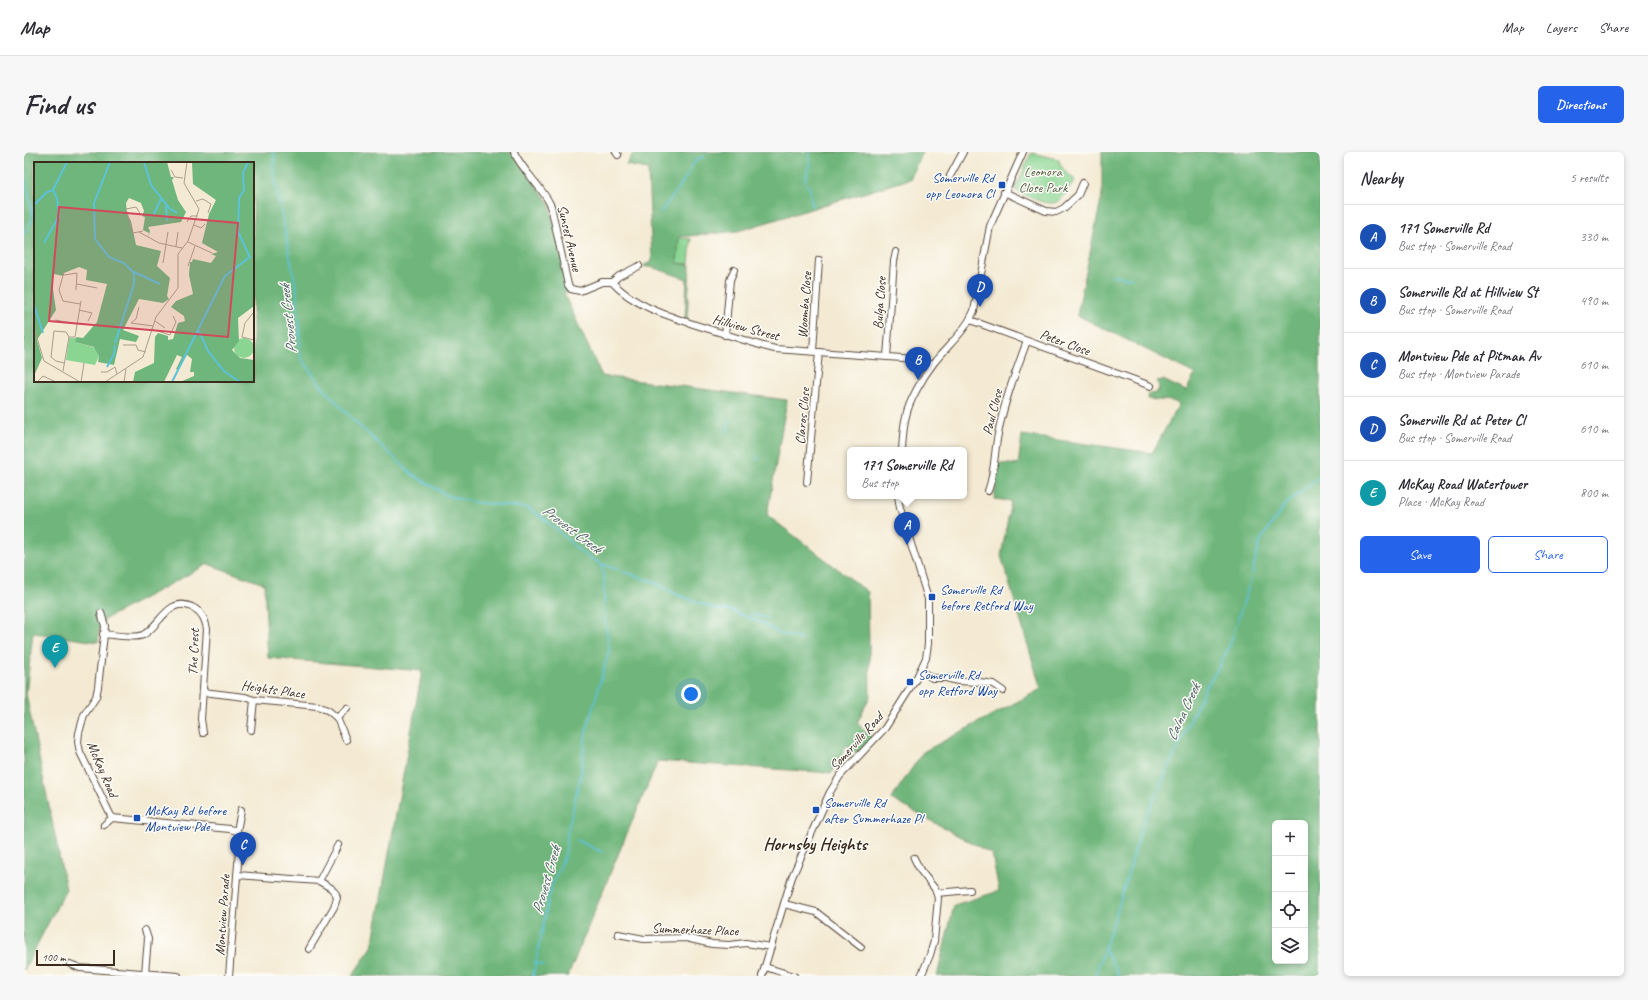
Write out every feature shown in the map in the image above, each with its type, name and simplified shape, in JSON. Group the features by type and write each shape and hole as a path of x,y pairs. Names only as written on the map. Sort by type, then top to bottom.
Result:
{"street":[{"name":"Sunset Avenue","path":"514,152 546,195 551,206 568,285 571,289 580,291 602,282 612,282 619,276 640,266"},
{"path":"950,176 963,152"},
{"path":"902,447 907,411 932,365 957,337 970,320 974,311 990,226 1004,192 1024,152"},
{"path":"1004,192 1046,211 1056,212 1064,208 1078,195 1082,183"},
{"name":"Bulga Close","path":"887,357 894,261 896,252"},
{"name":"Woomba Close","path":"816,352 819,260"},
{"path":"725,335 730,280 734,270"},
{"name":"Hillview Street","path":"612,282 618,288 647,308 725,335 775,349 916,359 932,365"},
{"name":"Peter Close","path":"970,320 1151,386"},
{"name":"Paul Close","path":"988,491 992,480 998,435 1006,402 1027,340"},
{"name":"Claros Close","path":"807,482 816,352"},
{"name":"Somerville Road","path":"762,976 792,877 834,784 848,766 886,728 921,671 926,658 928,648 928,600 898,499"},
{"name":"The Crest","path":"103,634 142,635 150,630 167,610 180,604 191,606 200,612 205,620 207,629 201,719 203,733"},
{"name":"McKay Road","path":"101,613 105,626 96,697 84,715 78,742 80,752 112,818"},
{"path":"921,671 932,678 946,678 958,681 993,684 1003,691"},
{"name":"Heights Place","path":"203,692 245,697 254,700 318,706 329,711 337,718"},
{"path":"251,730 254,700"},
{"path":"346,740 337,718 347,708"},
{"name":"Montview Parade","path":"229,976 240,839 237,832 241,810"},
{"name":"McKay Road","path":"104,825 112,818 230,829 237,832"},
{"path":"319,881 338,845"},
{"path":"914,858 920,870 935,889 937,894 934,941 921,976"},
{"path":"237,876 319,881 332,888 337,898 334,907 309,949"},
{"path":"937,894 970,890"},
{"path":"784,904 816,912 860,947"},
{"path":"145,930 148,939 145,973"},
{"name":"Summerhaze Place","path":"618,934 644,939 686,938 712,944 729,945 746,943 771,947"},
{"path":"70,964 80,968 178,976"},
{"path":"765,967 794,976"}],"green space":[{"path":"24,152 511,152 549,203 570,290 564,294 602,376 787,400 767,515 868,592 870,696 857,723 873,738 858,755 847,745 832,773 658,761 568,976 352,976 372,947 422,671 268,658 264,584 208,564 105,619 99,630 98,642 33,633 26,694 66,889 24,970"},
{"path":"634,152 922,152 910,179 738,231 679,237 677,263 690,265 687,321 685,320 687,279 651,267 645,267 644,265 652,262 648,169 626,165"},
{"path":"1102,152 1320,152 1320,976 937,976 954,905 999,891 992,854 891,799 923,752 1041,689 1001,556 1011,501 994,499 999,463 1018,465 1022,435 1152,453 1179,404 1172,401 1147,399 1148,393 1154,394 1158,391 1159,386 1157,381 1163,380 1186,391 1195,374 1077,315 1102,195"},
{"name":"Leonora Close Park","path":"1031,153 1058,159 1063,169 1075,180 1066,194 1058,201 1048,203 1015,190 1016,183 1018,183"},
{"path":"678,238 691,239 689,264 676,263"}],"waterway":[{"name":"Provest Creek","path":"274,152 275,182 297,292 301,358 320,384 351,418 412,474 448,496 472,502 527,508 547,521 583,554 601,564 604,576 604,611 609,651 586,732 581,774 568,829 565,855 551,887 533,976"},
{"path":"805,181 810,162 809,152"},
{"path":"661,212 683,182 695,161 704,156"},
{"path":"24,171 33,217 24,235"},
{"path":"806,184 810,188 812,207"},
{"path":"1112,276 1131,278"},
{"path":"728,432 729,420"},
{"path":"756,460 759,457"},
{"name":"Calna Creek","path":"1095,976 1116,915 1143,823 1205,688 1219,667 1230,644 1249,586 1260,541 1285,505 1320,476"},
{"path":"602,564 656,583 678,595 716,609 730,610 762,623 780,634 801,639"},
{"path":"750,614 767,618"},
{"path":"576,840 602,852"},
{"path":"1104,948 1119,976"},
{"name":"Provest Creek","path":"535,963 544,965"}],"place":[{"name":"Somerville Rd opp Leonora Cl","path":"1002,185"},
{"name":"Somerville Rd at Peter Cl","path":"980,307"},
{"name":"Somerville Rd at Hillview St","path":"918,380"},
{"name":"171 Somerville Rd","path":"907,545"},
{"name":"Somerville Rd before Retford Way","path":"932,597"},
{"name":"McKay Road Watertower","path":"55,668"},
{"name":"Somerville Rd opp Retford Way","path":"910,682"},
{"name":"Somerville Rd after Summerhaze Pl","path":"816,810"},
{"name":"McKay Rd before Montview Pde","path":"137,818"},
{"name":"Montview Pde at Pitman Av","path":"243,865"}],"district":[{"name":"Hornsby Heights","path":"815,844"}]}
